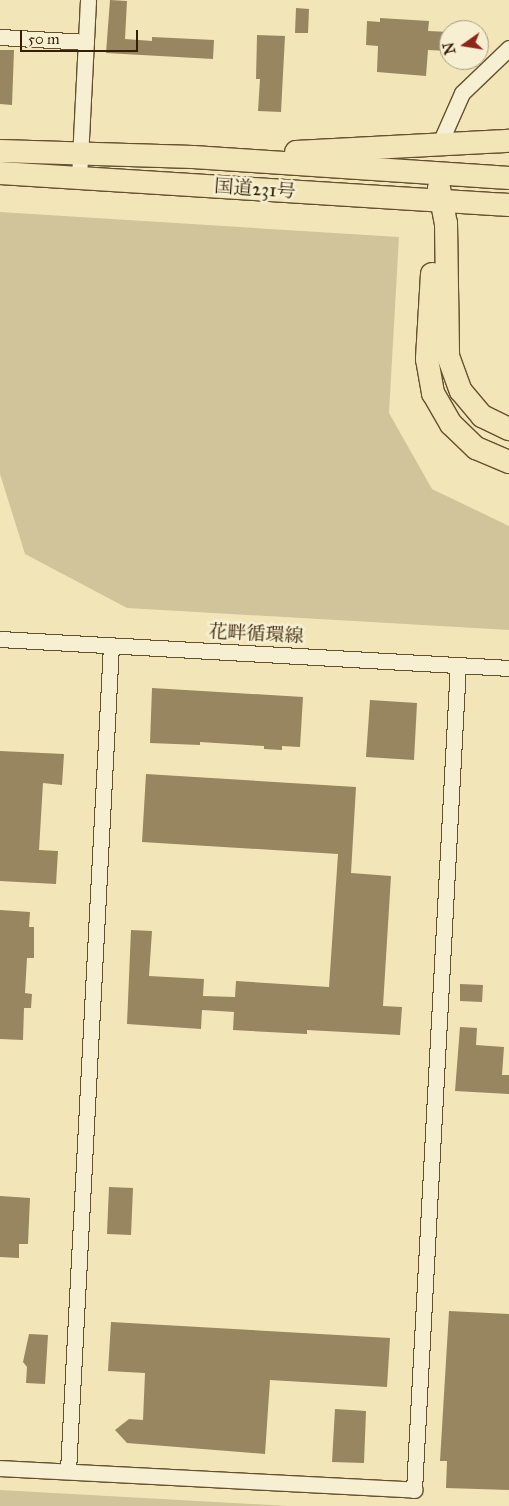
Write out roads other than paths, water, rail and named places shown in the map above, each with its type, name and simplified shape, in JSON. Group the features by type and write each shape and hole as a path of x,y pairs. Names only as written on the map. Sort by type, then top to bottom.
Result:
{"highway":[{"name":"国道231号","path":"193,158 509,141"},
{"path":"439,145 437,174 446,223 448,356 461,391 482,416 509,429"},
{"name":"国道231号","path":"0,151 193,158 509,178"},
{"name":"国道231号","path":"0,173 509,205"},
{"path":"441,201 434,225 427,359 433,393 451,424 476,448 509,462"}],"street":[{"path":"79,178 88,0"},
{"path":"0,37 86,42"},
{"path":"439,145 462,93 509,48"},
{"name":"花畔循環線","path":"0,639 509,668"},
{"path":"68,1471 111,646"},
{"path":"0,1468 414,1490 458,665"}]}
